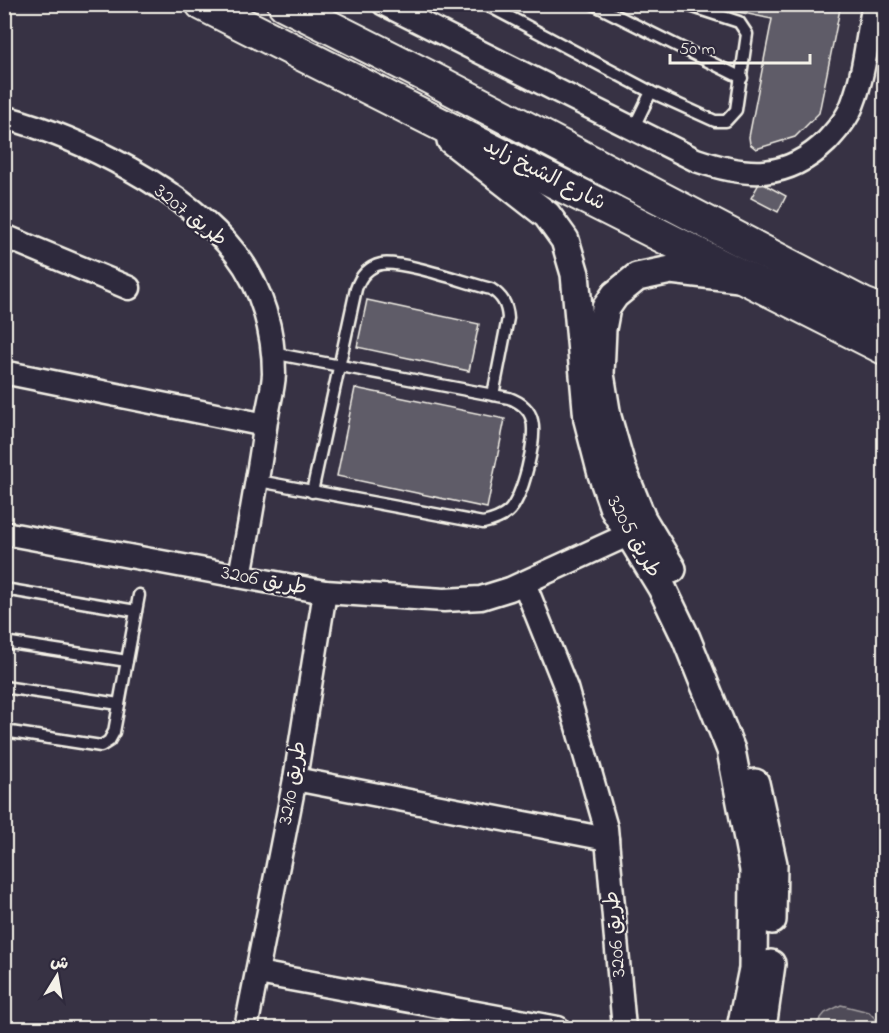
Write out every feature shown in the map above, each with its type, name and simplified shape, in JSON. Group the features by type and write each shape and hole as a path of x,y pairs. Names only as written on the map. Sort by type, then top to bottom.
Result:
{"main road":[{"name":"شارع الشيخ زايد","path":"202,4 885,348"},
{"name":"شارع الشيخ زايد","path":"284,4 425,75 863,304 885,312"}],"street":[{"path":"384,4 696,160 724,170 756,174 776,172 794,165 818,149 839,129 853,105 874,4"},
{"name":"طريق 3205","path":"407,106 526,196 547,215 565,240 575,274 588,420 614,509 638,530 676,578 745,736 773,864 771,967 762,1029"},
{"name":"طريق 3207","path":"4,117 43,127 109,157 189,209 215,231 237,255 251,278 270,332 274,375 259,481 240,576"},
{"path":"4,236 129,288"},
{"name":"طريق 3205","path":"741,1029 753,969 753,870 731,750 686,638 638,530 607,417 600,374 606,308 615,295 637,277 671,270 749,279"},
{"path":"13,374 265,426"},
{"name":"طريق 3206","path":"4,533 325,592 444,600 481,598 524,583 638,530"},
{"name":"طريق 3206","path":"524,583 566,688 607,838 624,1029"},
{"name":"طريق 3210","path":"246,1029 295,779 325,592"},
{"path":"295,779 607,838"},
{"path":"258,973 558,1029"}],"lane":[{"path":"593,4 742,78"},
{"path":"487,5 651,92 715,122 726,121 736,110 747,34 739,22 684,4"},
{"path":"633,129 651,92"},
{"path":"312,492 338,365 359,281 372,268 389,263 398,265 490,289 504,300 508,318 493,395"},
{"path":"259,481 469,522 496,520 508,512 522,490 533,427 532,419 524,406 517,401 272,353"},
{"path":"4,589 136,611"},
{"path":"4,730 101,746 109,741 114,732 139,595"},
{"path":"4,642 127,661"},
{"path":"4,687 119,704"}],"shaded area":[{"path":"841,1005 869,1012 884,1028 813,1028 825,1013"}],"building":[{"path":"700,4 841,4 819,113 795,137 756,149 750,144 749,137 772,19"},
{"path":"760,182 786,196 778,212 751,198"},
{"path":"367,300 479,324 469,371 357,347"},
{"path":"355,388 505,419 487,508 337,476"}]}
